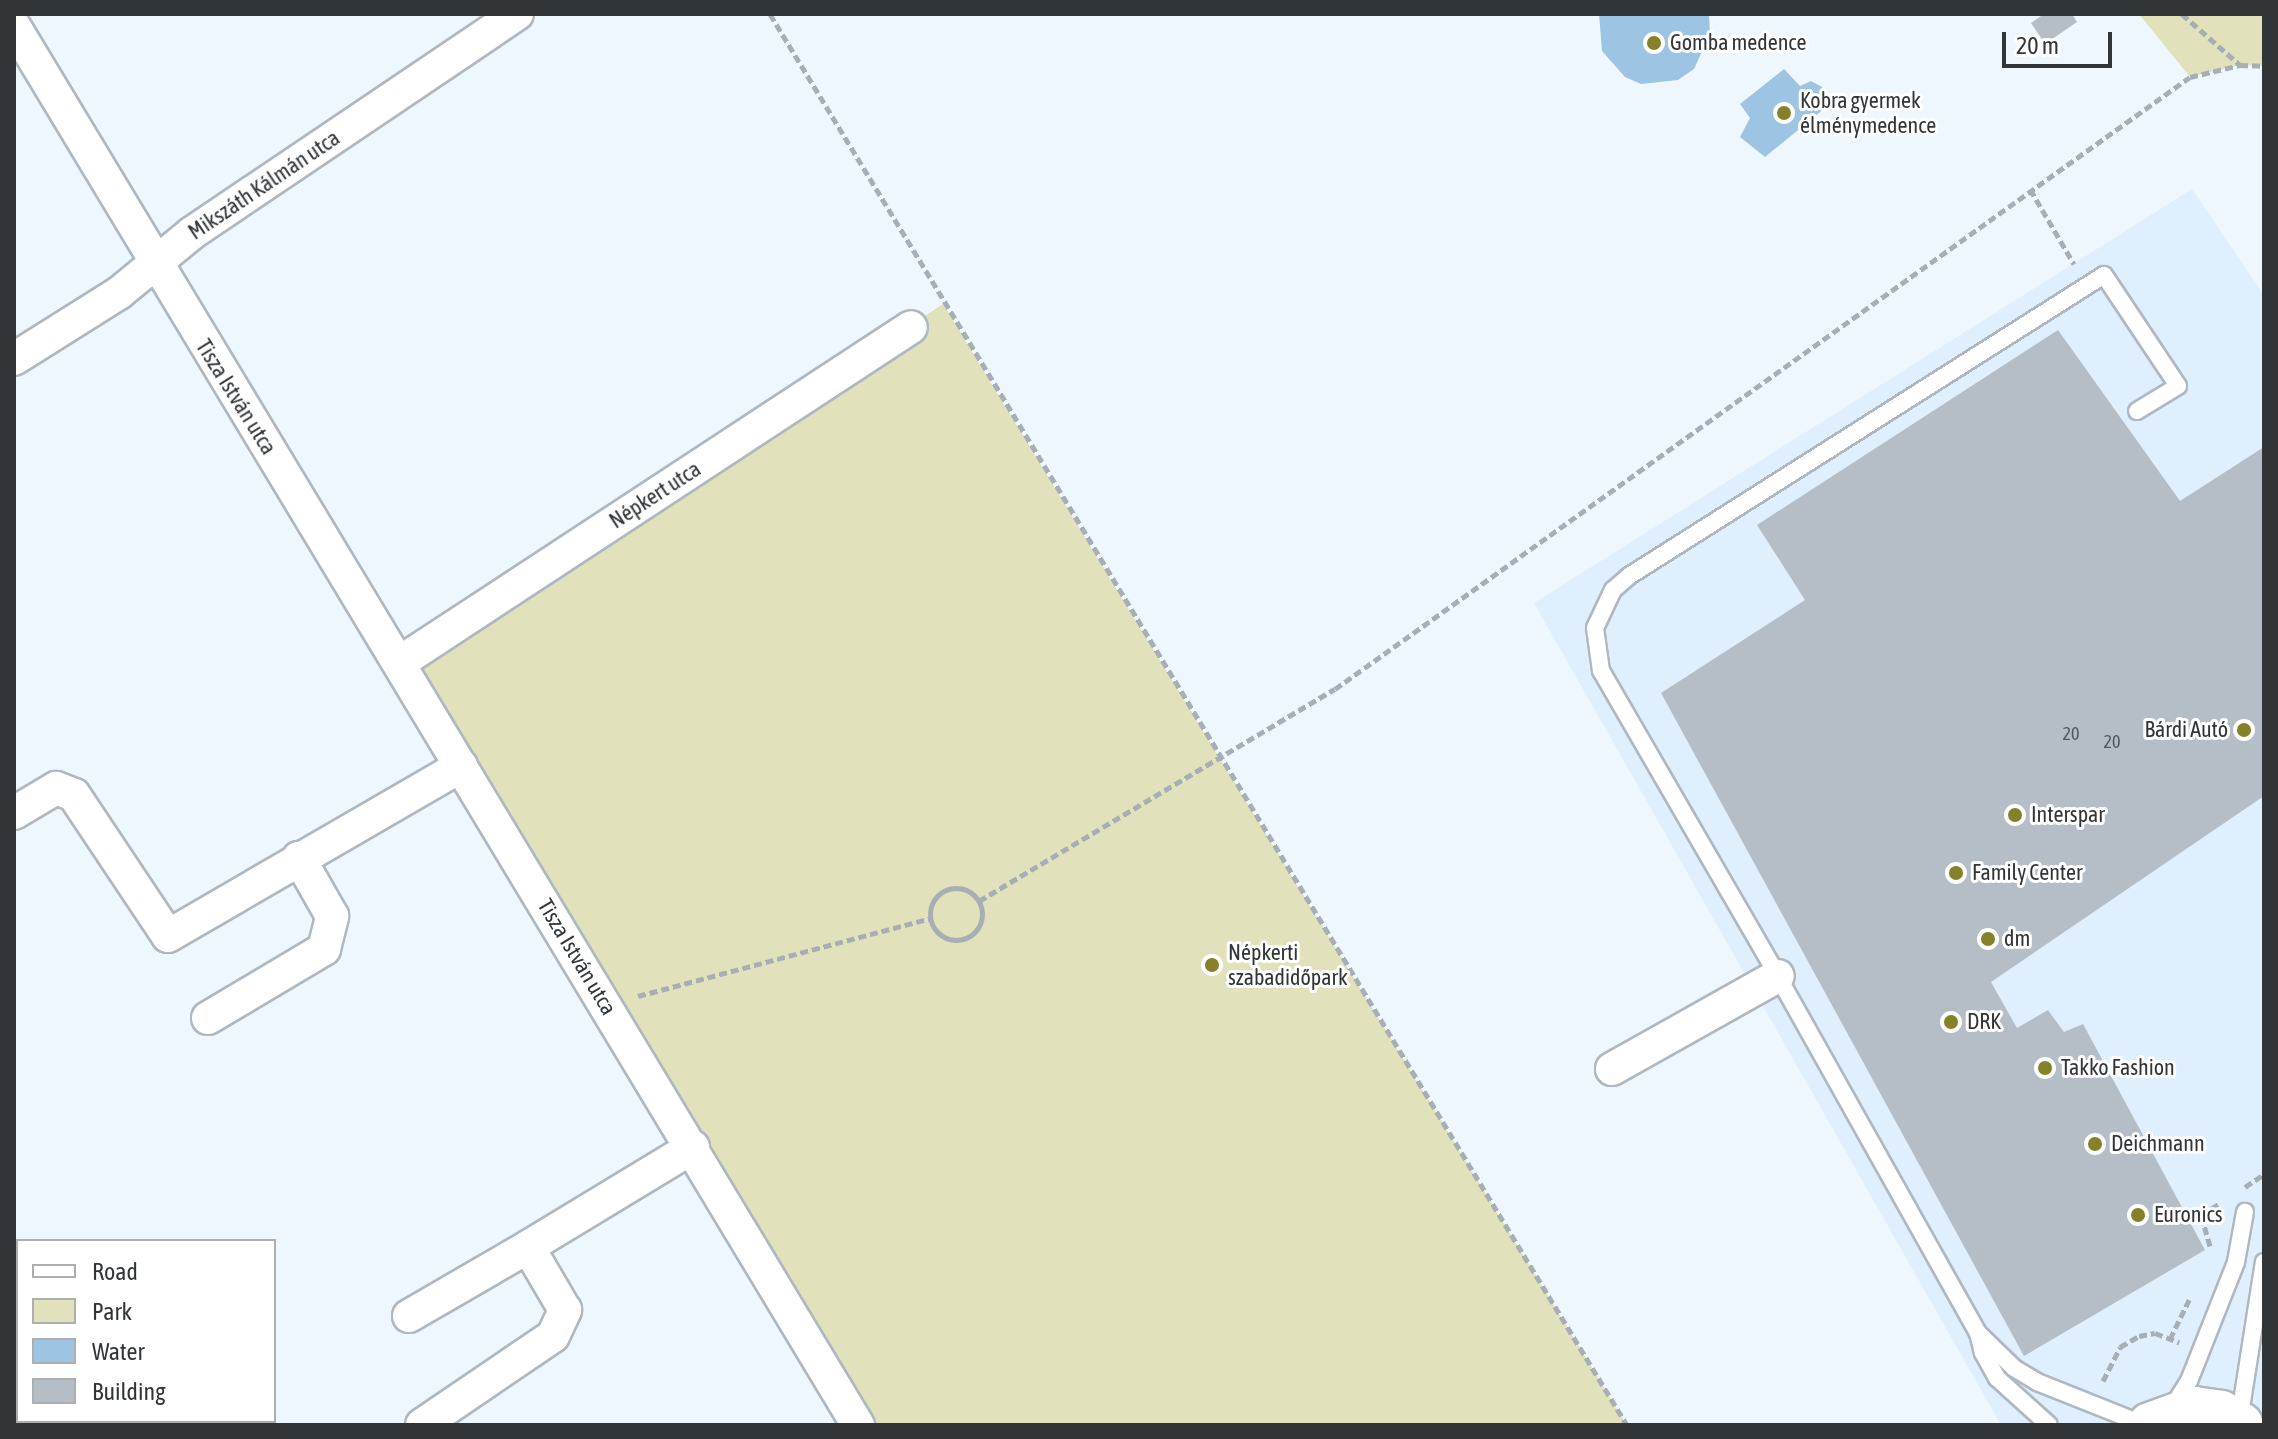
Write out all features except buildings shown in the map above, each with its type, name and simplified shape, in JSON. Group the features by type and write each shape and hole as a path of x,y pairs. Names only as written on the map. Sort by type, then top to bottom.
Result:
{"street":[{"name":"Mikszáth Kálmán utca","path":"14,359 119,293 192,233 517,14"},
{"name":"Tisza István utca","path":"14,26 155,265 693,1147 858,1425"},
{"name":"Népkert utca","path":"399,663 911,327"},
{"path":"14,813 56,788 74,795 168,936 461,766"},
{"path":"208,1018 324,949 332,916 299,858"},
{"path":"1612,1069 1778,976"},
{"path":"409,1316 693,1147"},
{"path":"423,1424 553,1336 565,1310 528,1247"},
{"path":"2154,1422 2207,1410 2240,1424"}],"lane":[{"path":"2049,1425 1997,1378 1978,1333 1778,976 1601,671 1595,650 1603,609 1629,576 2104,275 2178,386 2137,411"},
{"path":"1978,1333 2014,1368 2091,1404 2154,1422 2200,1350 2236,1262 2245,1212"},
{"path":"2240,1424 2264,1262"}],"path":[{"path":"770,14 1627,1425"},
{"path":"2182,14 2240,65"},
{"path":"979,901 1346,681 2190,77 2240,65 2264,66"},
{"path":"2030,189 2087,285"},
{"path":"963,889 979,901 980,924 968,937 943,936 931,918 935,899 947,890 963,889"},
{"path":"606,1004 931,918"},
{"path":"2091,1404 2120,1347 2139,1336 2155,1333 2200,1350"}],"shaded area":[{"path":"2192,189 2264,295 2264,1425 2001,1425 1534,603"}],"green space":[{"path":"2139,14 2264,14 2264,66 2240,65 2190,77"},
{"path":"943,304 1627,1425 858,1425 399,663"}],"water":[{"name":"Gomba medence","path":"1599,14 1709,14 1710,34 1694,69 1678,80 1641,84 1625,77 1602,51"},
{"name":"Kobra gyermek élménymedence","path":"1784,69 1800,86 1811,81 1822,87 1825,108 1765,157 1740,137 1750,118 1740,104"}],"place":[{"name":"Gomba medence","path":"1654,43"},
{"name":"Kobra gyermek élménymedence","path":"1784,113"},
{"name":"Bárdi Autó","path":"2244,730"},
{"name":"Interspar","path":"2015,815"},
{"name":"Family Center","path":"1956,873"},
{"name":"dm","path":"1988,939"},
{"name":"Népkerti szabadidőpark","path":"1212,965"},
{"name":"DRK","path":"1951,1022"},
{"name":"Takko Fashion","path":"2045,1068"},
{"name":"Deichmann","path":"2095,1144"},
{"name":"Euronics","path":"2138,1215"}]}
